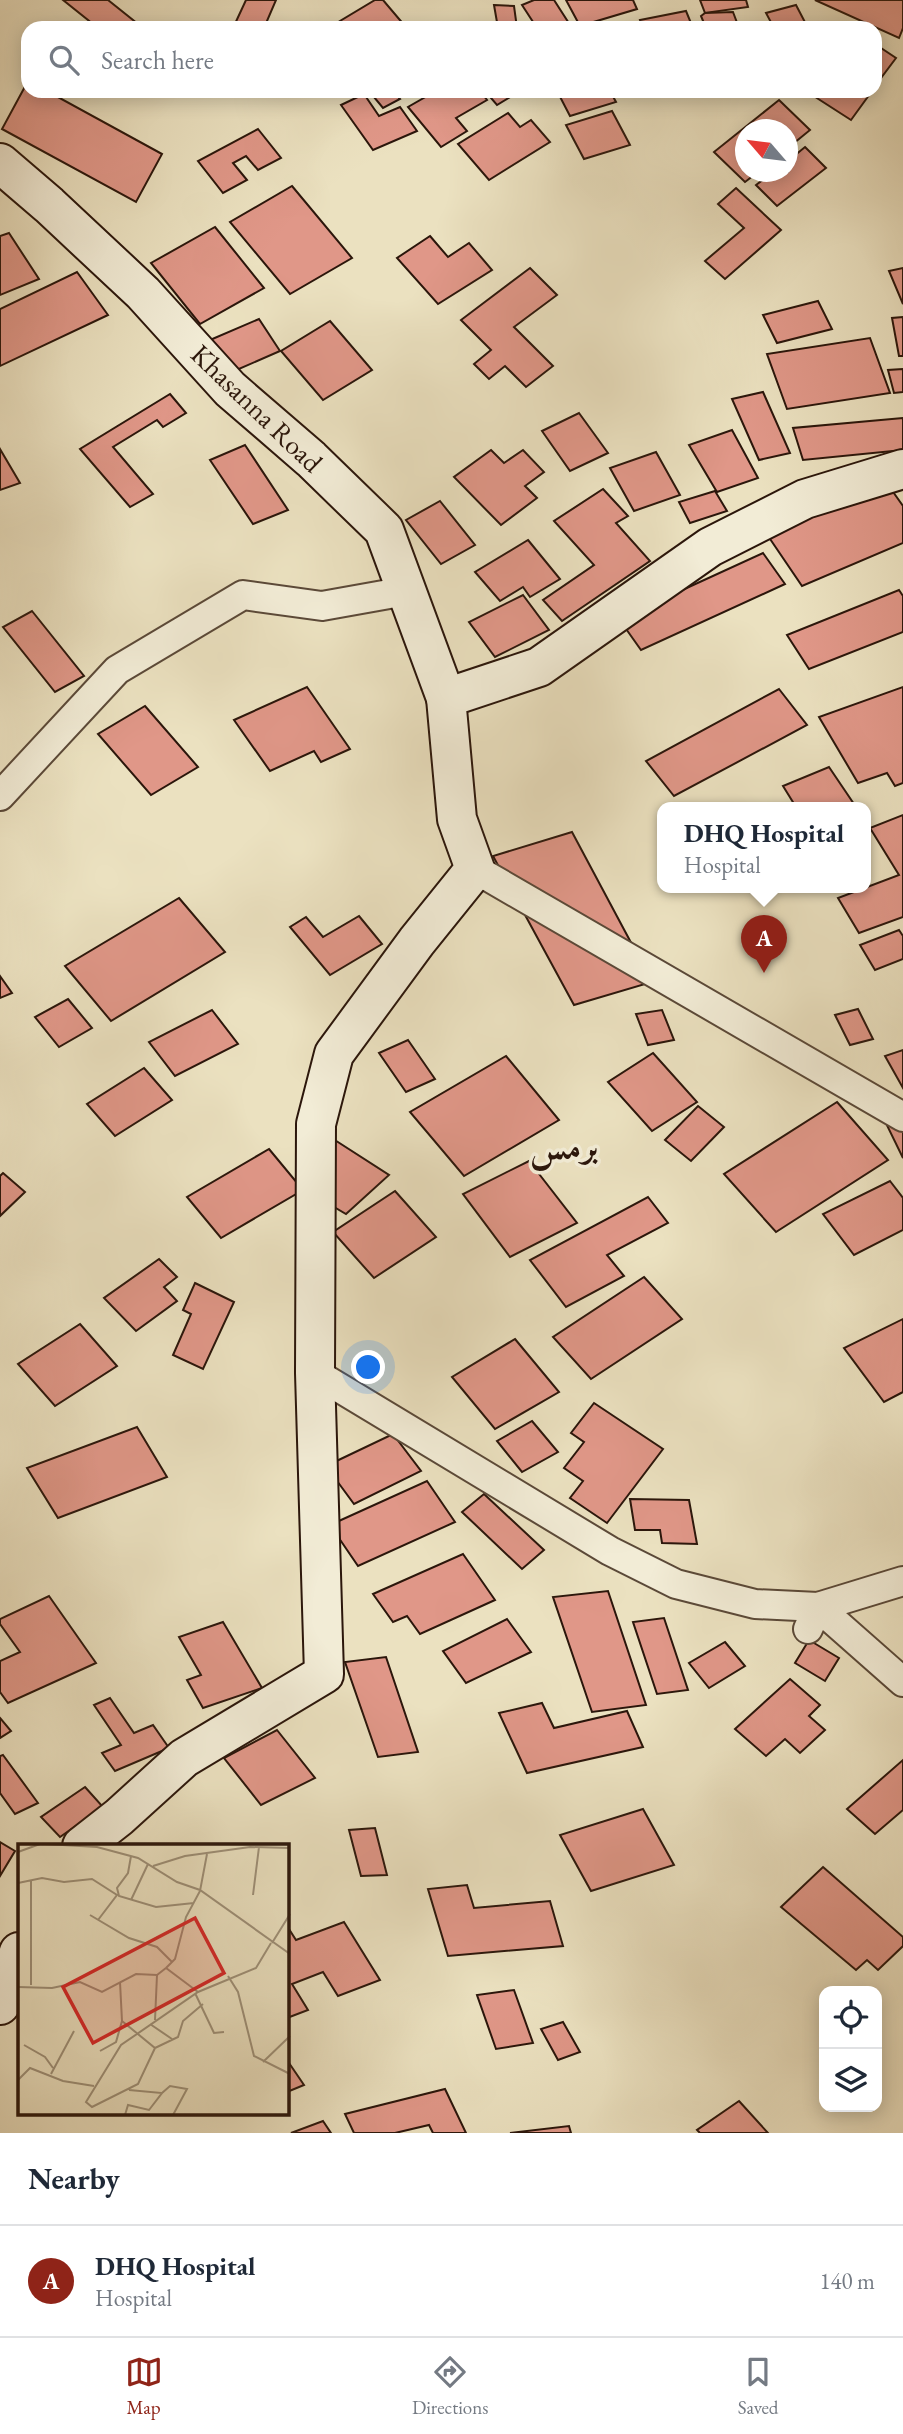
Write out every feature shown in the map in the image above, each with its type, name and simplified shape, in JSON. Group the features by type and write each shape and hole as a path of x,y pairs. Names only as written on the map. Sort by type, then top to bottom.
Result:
{"street":[{"name":"Khasanna Road","path":"0,163 143,293 230,389 311,459 383,530 446,698 457,820 475,869"},
{"path":"446,698 539,667 710,547 793,505 903,469"},
{"path":"0,796 117,670 243,595 322,606 406,591"},
{"path":"85,1844 119,1817 184,1758 324,1674 316,1373 316,1124 334,1054 395,970 475,869 903,1117"},
{"path":"316,1373 610,1550 676,1584 813,1618 903,1682"},
{"path":"813,1618 903,1581"},
{"path":"0,2004 18,1955"}],"building":[{"path":"63,0 108,0 134,21 89,21"},
{"path":"246,0 276,0 267,21 236,21"},
{"path":"375,0 383,0 401,21 340,21"},
{"path":"534,0 554,0 568,21 532,21 522,5"},
{"path":"566,0 633,0 637,9 597,21 577,21"},
{"path":"700,0 746,0 748,7 705,13"},
{"path":"815,0 903,0 903,28 899,38 882,30 882,21 861,21"},
{"path":"494,5 514,6 516,21 497,21"},
{"path":"796,5 804,21 770,21 766,13"},
{"path":"686,11 690,21 640,21"},
{"path":"733,12 736,21 703,21 701,16 705,13"},
{"path":"882,49 896,58 882,77"},
{"path":"21,94 21,98 60,98 162,154 136,202 2,129"},
{"path":"356,98 367,98 379,116 400,107 417,131 373,150 341,105"},
{"path":"375,98 400,99 383,108"},
{"path":"424,98 487,100 456,118 467,131 441,147 408,107"},
{"path":"491,98 508,98 497,105"},
{"path":"561,98 614,98 616,102 570,116"},
{"path":"817,98 867,98 851,120"},
{"path":"779,100 810,130 798,140 798,119 755,119"},
{"path":"612,111 630,145 584,159 566,125"},
{"path":"508,113 520,127 531,120 550,142 489,180 458,144"},
{"path":"258,129 281,158 258,170 246,156 233,163 247,180 223,193 198,161"},
{"path":"735,135 735,172 714,152"},
{"path":"805,147 826,168 777,206 756,185 760,182 798,182 798,153"},
{"path":"292,186 352,258 290,294 230,222"},
{"path":"736,188 781,230 725,279 705,261 744,228 718,204"},
{"path":"215,227 264,288 200,324 151,263"},
{"path":"9,233 39,279 0,295 0,236"},
{"path":"430,236 448,257 469,243 492,270 438,304 397,258"},
{"path":"530,268 557,295 514,327 553,366 526,387 505,366 489,379 474,364 491,350 461,320"},
{"path":"903,268 903,304 889,271"},
{"path":"77,272 108,315 0,366 0,309"},
{"path":"818,301 832,329 777,343 763,315"},
{"path":"903,317 903,356 899,356 892,318"},
{"path":"259,319 280,351 232,372 210,340"},
{"path":"330,321 372,370 323,400 281,351"},
{"path":"870,338 890,393 787,409 767,354"},
{"path":"903,369 903,392 894,393 888,370"},
{"path":"763,392 790,453 759,460 732,399"},
{"path":"170,394 186,413 163,427 157,420 113,447 153,494 130,507 80,449"},
{"path":"579,413 608,453 570,471 542,431"},
{"path":"903,418 903,450 803,460 793,428"},
{"path":"732,430 758,478 717,492 689,445"},
{"path":"245,445 288,510 253,524 210,460"},
{"path":"0,449 20,483 0,490"},
{"path":"491,450 504,463 523,450 544,472 525,486 537,498 501,525 454,477"},
{"path":"656,452 680,495 634,511 610,468"},
{"path":"886,482 903,506 903,543 802,586 766,533"},
{"path":"603,489 628,516 616,523 650,561 562,621 543,600 594,565 554,521"},
{"path":"715,491 727,511 690,523 679,502"},
{"path":"440,501 475,545 441,564 406,520"},
{"path":"528,540 560,579 530,597 523,587 500,601 475,572"},
{"path":"763,553 785,584 641,650 619,619"},
{"path":"899,590 903,596 903,632 809,669 787,635"},
{"path":"523,595 549,630 495,657 469,622"},
{"path":"32,611 84,676 55,692 3,627"},
{"path":"307,687 350,749 321,762 314,751 270,771 234,720"},
{"path":"903,687 903,783 895,786 887,773 858,783 819,717"},
{"path":"779,689 807,725 674,796 646,761"},
{"path":"145,706 198,767 151,795 98,734"},
{"path":"829,767 853,802 793,802 783,786"},
{"path":"903,815 903,917 859,933 838,898 851,893 871,893 871,886 899,875 871,828"},
{"path":"572,832 652,982 574,1005 493,856"},
{"path":"179,898 225,952 111,1021 65,966"},
{"path":"359,916 382,944 330,975 290,927 306,917 323,937"},
{"path":"899,930 903,936 903,959 875,970 860,945"},
{"path":"0,976 12,993 0,998"},
{"path":"68,999 92,1028 59,1047 35,1017"},
{"path":"858,1009 873,1039 850,1045 835,1015"},
{"path":"212,1010 238,1044 175,1076 149,1042"},
{"path":"662,1010 674,1040 648,1045 636,1014"},
{"path":"408,1040 435,1079 406,1092 379,1053"},
{"path":"903,1050 903,1088 885,1056"},
{"path":"653,1053 697,1102 652,1131 608,1082"},
{"path":"506,1056 559,1120 464,1176 410,1112"},
{"path":"144,1068 172,1100 115,1136 87,1104"},
{"path":"837,1102 888,1160 776,1232 724,1174"},
{"path":"903,1105 903,1158 880,1111"},
{"path":"698,1106 724,1127 691,1161 665,1140"},
{"path":"327,1135 389,1175 346,1214 324,1201"},
{"path":"269,1149 303,1190 221,1238 187,1197"},
{"path":"529,1161 577,1223 510,1257 463,1194"},
{"path":"3,1173 25,1192 0,1216 0,1176"},
{"path":"890,1181 903,1198 903,1230 854,1255 823,1214"},
{"path":"395,1191 436,1237 374,1278 333,1232"},
{"path":"648,1197 668,1223 607,1255 624,1276 566,1307 530,1260"},
{"path":"159,1259 177,1277 164,1287 177,1301 136,1331 104,1298"},
{"path":"644,1277 682,1319 591,1379 553,1337"},
{"path":"195,1283 234,1302 203,1369 173,1355 191,1314 183,1310"},
{"path":"903,1319 903,1392 884,1402 844,1348"},
{"path":"80,1324 117,1366 55,1406 18,1364"},
{"path":"515,1339 559,1392 495,1429 452,1377"},
{"path":"594,1403 663,1449 607,1523 570,1498 583,1481 564,1468 584,1442 571,1433"},
{"path":"532,1421 558,1452 522,1472 497,1441"},
{"path":"137,1427 167,1477 58,1518 27,1468"},
{"path":"393,1434 421,1471 354,1504 326,1466"},
{"path":"427,1481 455,1522 358,1566 330,1525"},
{"path":"484,1494 544,1550 522,1569 462,1512"},
{"path":"630,1499 689,1500 697,1544 662,1543 660,1530 635,1530"},
{"path":"463,1554 495,1600 420,1634 407,1616 393,1622 373,1594"},
{"path":"608,1591 646,1705 592,1712 553,1597"},
{"path":"49,1596 96,1663 8,1703 0,1692 0,1661 20,1652 0,1624 0,1619"},
{"path":"664,1618 688,1690 657,1694 633,1622"},
{"path":"507,1619 531,1652 466,1683 443,1651"},
{"path":"223,1622 262,1688 203,1708 187,1680 201,1675 179,1637"},
{"path":"809,1640 839,1658 825,1681 795,1663"},
{"path":"725,1642 745,1666 709,1688 689,1663"},
{"path":"386,1657 418,1752 378,1757 345,1662"},
{"path":"790,1679 820,1705 809,1716 825,1730 800,1753 785,1739 766,1756 735,1729"},
{"path":"110,1698 134,1733 153,1725 169,1748 115,1771 102,1753 121,1745 94,1705"},
{"path":"542,1703 554,1728 627,1711 643,1747 527,1773 499,1713"},
{"path":"0,1718 11,1731 0,1738"},
{"path":"277,1730 315,1778 261,1805 224,1758"},
{"path":"3,1755 38,1803 15,1814 0,1793 0,1756"},
{"path":"903,1760 903,1810 875,1834 847,1809"},
{"path":"85,1787 103,1807 60,1837 41,1817"},
{"path":"643,1809 674,1865 591,1891 560,1835"},
{"path":"375,1828 387,1875 361,1876 349,1830"},
{"path":"0,1842 15,1851 0,1876"},
{"path":"823,1867 903,1937 903,1946 878,1970 867,1960 856,1970 781,1907"},
{"path":"467,1885 474,1908 550,1901 563,1946 448,1956 428,1889"},
{"path":"344,1922 380,1980 338,1996 323,1972 292,1984 308,2010 289,2017 289,1929 296,1940"},
{"path":"514,1990 533,2043 496,2049 477,1995"},
{"path":"563,2022 580,2052 558,2060 541,2029"},
{"path":"289,2063 304,2085 289,2091"},
{"path":"445,2089 466,2133 433,2133 429,2125 395,2133 354,2133 345,2114"},
{"path":"739,2101 768,2133 700,2133 697,2130"},
{"path":"323,2121 331,2133 291,2133"},
{"path":"569,2126 571,2133 510,2133"}],"place":[{"name":"DHQ Hospital","path":"764,973"}],"district":[{"name":"برمس","path":"564,1146"}]}
